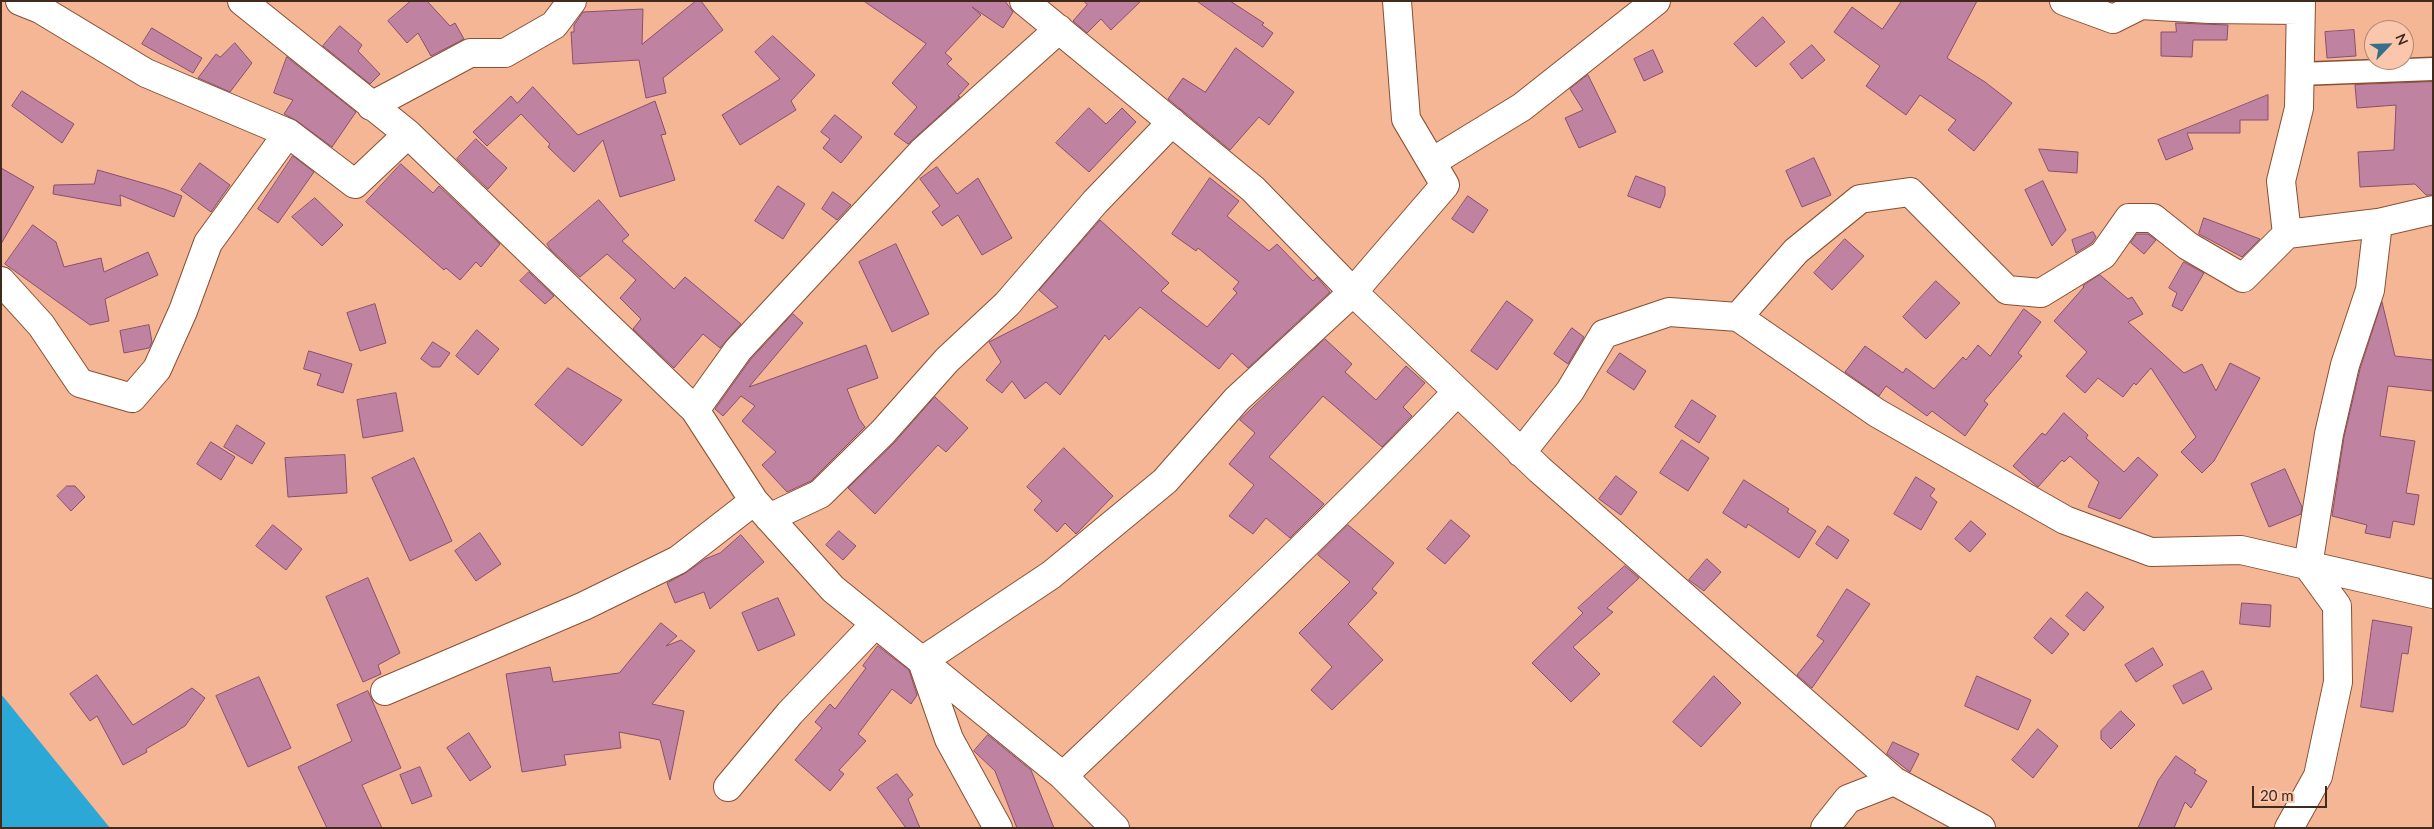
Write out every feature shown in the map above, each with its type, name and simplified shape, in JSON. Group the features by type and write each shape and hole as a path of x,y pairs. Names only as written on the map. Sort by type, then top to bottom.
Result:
{"street":[{"path":"20,1 40,9 146,73 288,134 355,184 408,134"},
{"path":"242,1 408,134 695,410 762,510 833,589 1063,776 1115,828"},
{"path":"371,106 470,53 505,54 554,25 572,1"},
{"path":"1024,1 1253,189 1352,292 1522,453 1894,781 1981,828"},
{"path":"922,661 1051,575 1165,481 1237,399 1352,292 1445,185 1406,119 1397,1"},
{"path":"1432,162 1522,108 1656,1"},
{"path":"2064,1 2113,20 2141,5 2209,9 2301,6 2299,108 2281,181 2287,234"},
{"path":"695,410 738,350 916,159 1060,29"},
{"path":"2299,74 2433,69"},
{"path":"385,691 584,606 678,560 762,510 820,494 883,432 947,360 1007,304 1095,202 1172,122"},
{"path":"1,281 41,325 80,383 132,398 156,369 183,312 208,243 288,134"},
{"path":"1738,318 1796,250 1860,199 1910,192 2007,290 2041,293 2104,255 2129,218 2153,218 2188,246 2244,278 2287,234 2378,223 2433,210"},
{"path":"2289,828 2318,776 2338,682 2337,606 2308,566 2329,434 2345,364 2370,290 2378,223"},
{"path":"1522,453 1570,390 1604,334 1670,312 1738,318 1877,413 2066,520 2151,552 2240,550 2433,594"},
{"path":"1063,776 1377,476 1457,392"},
{"path":"728,787 790,713 875,624"},
{"path":"922,661 949,739 998,828"},
{"path":"1825,828 1848,799 1894,781"}],"water":[{"path":"1,694 110,828 1,828"}],"building":[{"path":"411,1 427,1 450,26 455,23 464,39 431,56 418,33 407,43 388,21"},
{"path":"696,1 701,1 723,30 663,78 666,93 646,98 639,60 573,64 571,32 574,32 574,25 583,12 643,9 642,44"},
{"path":"864,1 1005,1 1013,12 1003,28 972,7 981,15 945,53 952,59 947,64 969,84 958,96 960,97 908,144 894,134 917,107 892,83 926,44"},
{"path":"1084,1 1141,1 1111,30 1101,19 1087,33 1073,21 1087,5"},
{"path":"1197,1 1230,1 1264,23 1262,25 1273,33 1263,47"},
{"path":"1902,1 1977,1 1947,58 1985,82 2012,103 1974,151 1948,130 1956,120 1920,95 1906,115 1866,86 1880,66 1834,32 1852,7 1882,29"},
{"path":"1763,17 1785,42 1756,67 1734,44"},
{"path":"2176,23 2228,25 2227,40 2193,40 2192,57 2161,56 2161,32 2176,32"},
{"path":"340,26 362,45 358,51 380,74 370,84 323,46"},
{"path":"152,28 202,58 193,73 142,44"},
{"path":"2354,30 2356,56 2327,58 2325,32"},
{"path":"773,36 815,75 791,101 796,110 740,145 722,115 780,79 755,52"},
{"path":"235,43 252,63 230,92 198,78 216,54 220,57"},
{"path":"1812,45 1825,60 1802,79 1790,64"},
{"path":"1236,48 1294,92 1269,125 1259,117 1230,150 1168,99 1183,78 1205,92"},
{"path":"1653,50 1663,72 1644,81 1634,59"},
{"path":"287,57 356,112 332,147 297,121 284,114 293,100 274,93"},
{"path":"1588,75 1616,132 1579,148 1565,118 1583,110 1570,89"},
{"path":"2433,82 2433,195 2426,195 2415,184 2360,187 2358,152 2394,150 2396,105 2357,108 2355,85"},
{"path":"533,87 578,135 655,101 666,134 661,135 675,180 620,197 603,140 574,172 548,147 550,144 521,114 487,146 473,132 511,96 517,103"},
{"path":"22,91 74,124 62,143 12,106"},
{"path":"2268,95 2268,120 2240,120 2240,133 2187,133 2193,149 2166,160 2158,140"},
{"path":"1089,108 1106,124 1122,108 1136,122 1089,172 1056,143"},
{"path":"835,115 862,137 841,163 823,148 830,139 821,132"},
{"path":"476,139 507,168 488,189 457,159"},
{"path":"2039,149 2078,152 2077,173 2049,171"},
{"path":"293,156 314,172 278,223 258,209"},
{"path":"1814,158 1831,195 1802,207 1786,171"},
{"path":"200,163 230,185 211,212 181,190"},
{"path":"401,164 433,193 439,186 500,244 481,267 476,262 460,280 446,268 444,270 366,202"},
{"path":"937,167 957,194 978,178 1012,238 982,255 958,215 942,226 932,212 940,206 920,179"},
{"path":"1,168 34,187 1,244"},
{"path":"98,170 182,196 174,217 120,195 121,206 53,194 54,185 94,184"},
{"path":"1636,176 1665,187 1665,195 1660,208 1628,196"},
{"path":"1210,178 1239,201 1227,216 1269,251 1277,244 1313,281 1317,277 1330,292 1248,368 1232,353 1219,369 1140,307 1109,340 1105,335 1060,395 1046,382 1025,399 1012,381 1002,393 986,380 1001,362 989,342 1058,307 1039,290 1100,220 1169,283 1161,291 1207,327 1237,293 1233,289 1239,282 1198,248 1196,251 1172,234"},
{"path":"2043,181 2066,230 2052,246 2025,190"},
{"path":"778,186 805,204 783,239 755,221"},
{"path":"833,192 851,205 837,220 822,209"},
{"path":"1468,196 1488,210 1473,233 1452,219"},
{"path":"315,198 343,225 322,246 292,217"},
{"path":"599,200 629,235 622,241 674,289 685,277 741,324 720,348 703,334 674,368 633,329 641,319 620,298 636,280 607,254 580,277 550,249 547,244"},
{"path":"2204,218 2260,239 2242,257 2199,234"},
{"path":"33,225 56,242 64,267 101,258 104,272 148,252 158,275 105,299 109,321 90,325 5,264"},
{"path":"2093,232 2096,237 2092,243 2076,253 2072,240"},
{"path":"2137,234 2148,234 2156,240 2144,254 2131,243"},
{"path":"1845,239 1864,256 1832,290 1814,273"},
{"path":"896,244 929,314 892,332 859,262"},
{"path":"2184,262 2204,273 2182,311 2172,306 2177,293 2169,288"},
{"path":"529,272 554,296 545,304 520,281"},
{"path":"2100,275 2128,299 2132,297 2143,314 2128,322 2184,373 2202,364 2216,391 2230,363 2260,378 2214,461 2202,473 2181,452 2196,437 2151,368 2136,385 2134,383 2123,397 2098,378 2085,393 2066,376 2087,352 2054,321 2083,286"},
{"path":"1936,281 1960,303 1926,339 1903,317"},
{"path":"1507,301 1533,320 1497,370 1471,351"},
{"path":"2382,302 2395,356 2433,360 2433,391 2388,386 2380,436 2415,441 2406,493 2419,495 2414,525 2393,521 2390,538 2365,533 2367,525 2332,516 2344,437 2360,369"},
{"path":"375,304 386,343 360,351 347,313"},
{"path":"2024,309 2041,322 2018,353 2022,356 1984,401 1988,404 1965,436 1932,411 1927,416 1886,386 1879,396 1845,372 1865,346 1903,373 1906,368 1934,389 1963,357 1966,360 1978,345 1990,356"},
{"path":"793,314 803,323 749,387 866,345 878,378 847,389 859,419 865,427 811,481 787,492 762,465 776,452 742,421 755,406 741,396 723,416 715,409 750,360"},
{"path":"149,325 152,342 149,348 124,353 120,331"},
{"path":"1572,328 1584,337 1568,364 1554,354"},
{"path":"477,330 499,349 478,375 456,356"},
{"path":"1325,339 1352,364 1345,372 1376,400 1406,366 1425,383 1403,407 1412,416 1382,447 1323,396 1269,457 1324,504 1290,538 1266,518 1253,534 1229,516 1254,485 1229,464 1255,433 1240,420"},
{"path":"433,342 450,353 440,367 432,367 421,359"},
{"path":"309,351 352,364 343,393 317,385 321,374 304,369"},
{"path":"1620,353 1646,371 1634,390 1607,372"},
{"path":"568,368 622,400 582,446 535,405"},
{"path":"396,393 403,431 363,438 357,400"},
{"path":"935,397 968,428 946,452 938,445 875,514 848,488 894,443"},
{"path":"1692,400 1716,416 1699,443 1675,427"},
{"path":"2064,413 2088,435 2086,438 2124,472 2138,457 2158,475 2120,519 2088,507 2099,482 2070,456 2064,462 2062,460 2038,487 2013,466 2042,433 2045,435"},
{"path":"237,425 265,443 252,464 224,447"},
{"path":"1682,440 1709,458 1688,491 1660,473"},
{"path":"211,442 235,457 221,480 197,464"},
{"path":"1064,448 1113,496 1076,534 1065,523 1057,532 1034,510 1042,501 1027,487"},
{"path":"345,455 347,493 288,497 285,458"},
{"path":"414,458 452,541 410,561 372,478"},
{"path":"2285,469 2302,507 2301,514 2269,527 2251,484"},
{"path":"1616,476 1637,492 1621,515 1599,499"},
{"path":"1916,477 1935,489 1930,496 1937,502 1921,530 1894,514"},
{"path":"1744,480 1789,509 1787,512 1816,531 1799,558 1748,524 1746,528 1723,513"},
{"path":"67,486 75,486 85,497 71,511 57,496"},
{"path":"1451,520 1470,536 1445,564 1427,549"},
{"path":"1971,521 1986,534 1970,552 1955,539"},
{"path":"273,525 302,549 286,570 256,546"},
{"path":"1348,525 1394,563 1372,589 1377,593 1348,624 1383,660 1332,710 1311,690 1332,667 1299,633 1350,582 1318,555"},
{"path":"1828,526 1849,540 1837,559 1816,544"},
{"path":"839,531 856,546 843,560 826,545"},
{"path":"480,533 501,564 476,581 455,551"},
{"path":"741,535 764,562 710,609 704,592 675,603 667,583 705,559 720,553"},
{"path":"1707,559 1721,572 1704,591 1689,580"},
{"path":"1625,566 1639,578 1607,608 1613,612 1573,647 1600,674 1571,702 1532,663 1583,613 1578,608"},
{"path":"368,578 400,653 378,665 381,674 363,682 326,597"},
{"path":"1847,589 1870,604 1812,688 1797,675 1824,641 1817,636"},
{"path":"2087,592 2104,607 2084,631 2066,616"},
{"path":"778,598 795,635 758,651 742,613"},
{"path":"2242,603 2271,605 2270,627 2240,624"},
{"path":"2051,618 2069,634 2052,654 2034,638"},
{"path":"2373,620 2412,627 2408,654 2402,653 2393,712 2361,707"},
{"path":"661,623 677,636 666,646 681,640 695,651 652,704 684,711 670,780 660,740 619,732 621,748 564,755 566,765 522,772 506,674 550,667 553,682 619,673"},
{"path":"878,646 909,670 917,695 911,704 892,689 858,734 866,741 839,770 844,774 830,791 795,760 822,728 815,722 830,704 835,709 866,668 863,666"},
{"path":"2153,648 2163,665 2136,682 2125,665"},
{"path":"2203,671 2212,689 2183,704 2173,686"},
{"path":"97,675 133,725 192,688 205,698 185,726 146,749 147,752 123,765 97,716 90,721 70,694"},
{"path":"1714,676 1741,703 1701,747 1673,722"},
{"path":"1977,676 2031,700 2018,730 1965,706"},
{"path":"259,677 291,748 248,767 216,696"},
{"path":"368,691 401,768 362,785 382,828 327,828 298,767 352,741 337,705"},
{"path":"2121,711 2135,725 2111,749 2101,739 2101,731"},
{"path":"2038,729 2058,746 2033,778 2012,760"},
{"path":"469,733 491,767 470,781 447,748"},
{"path":"988,735 1031,770 1054,828 1017,828 995,771 974,751"},
{"path":"1893,742 1919,754 1910,772 1887,754"},
{"path":"2176,756 2196,770 2194,773 2207,781 2191,808 2185,802 2174,828 2138,828 2158,781"},
{"path":"420,767 432,796 412,804 400,775"},
{"path":"897,774 913,795 908,799 920,828 906,828 877,788"}]}
